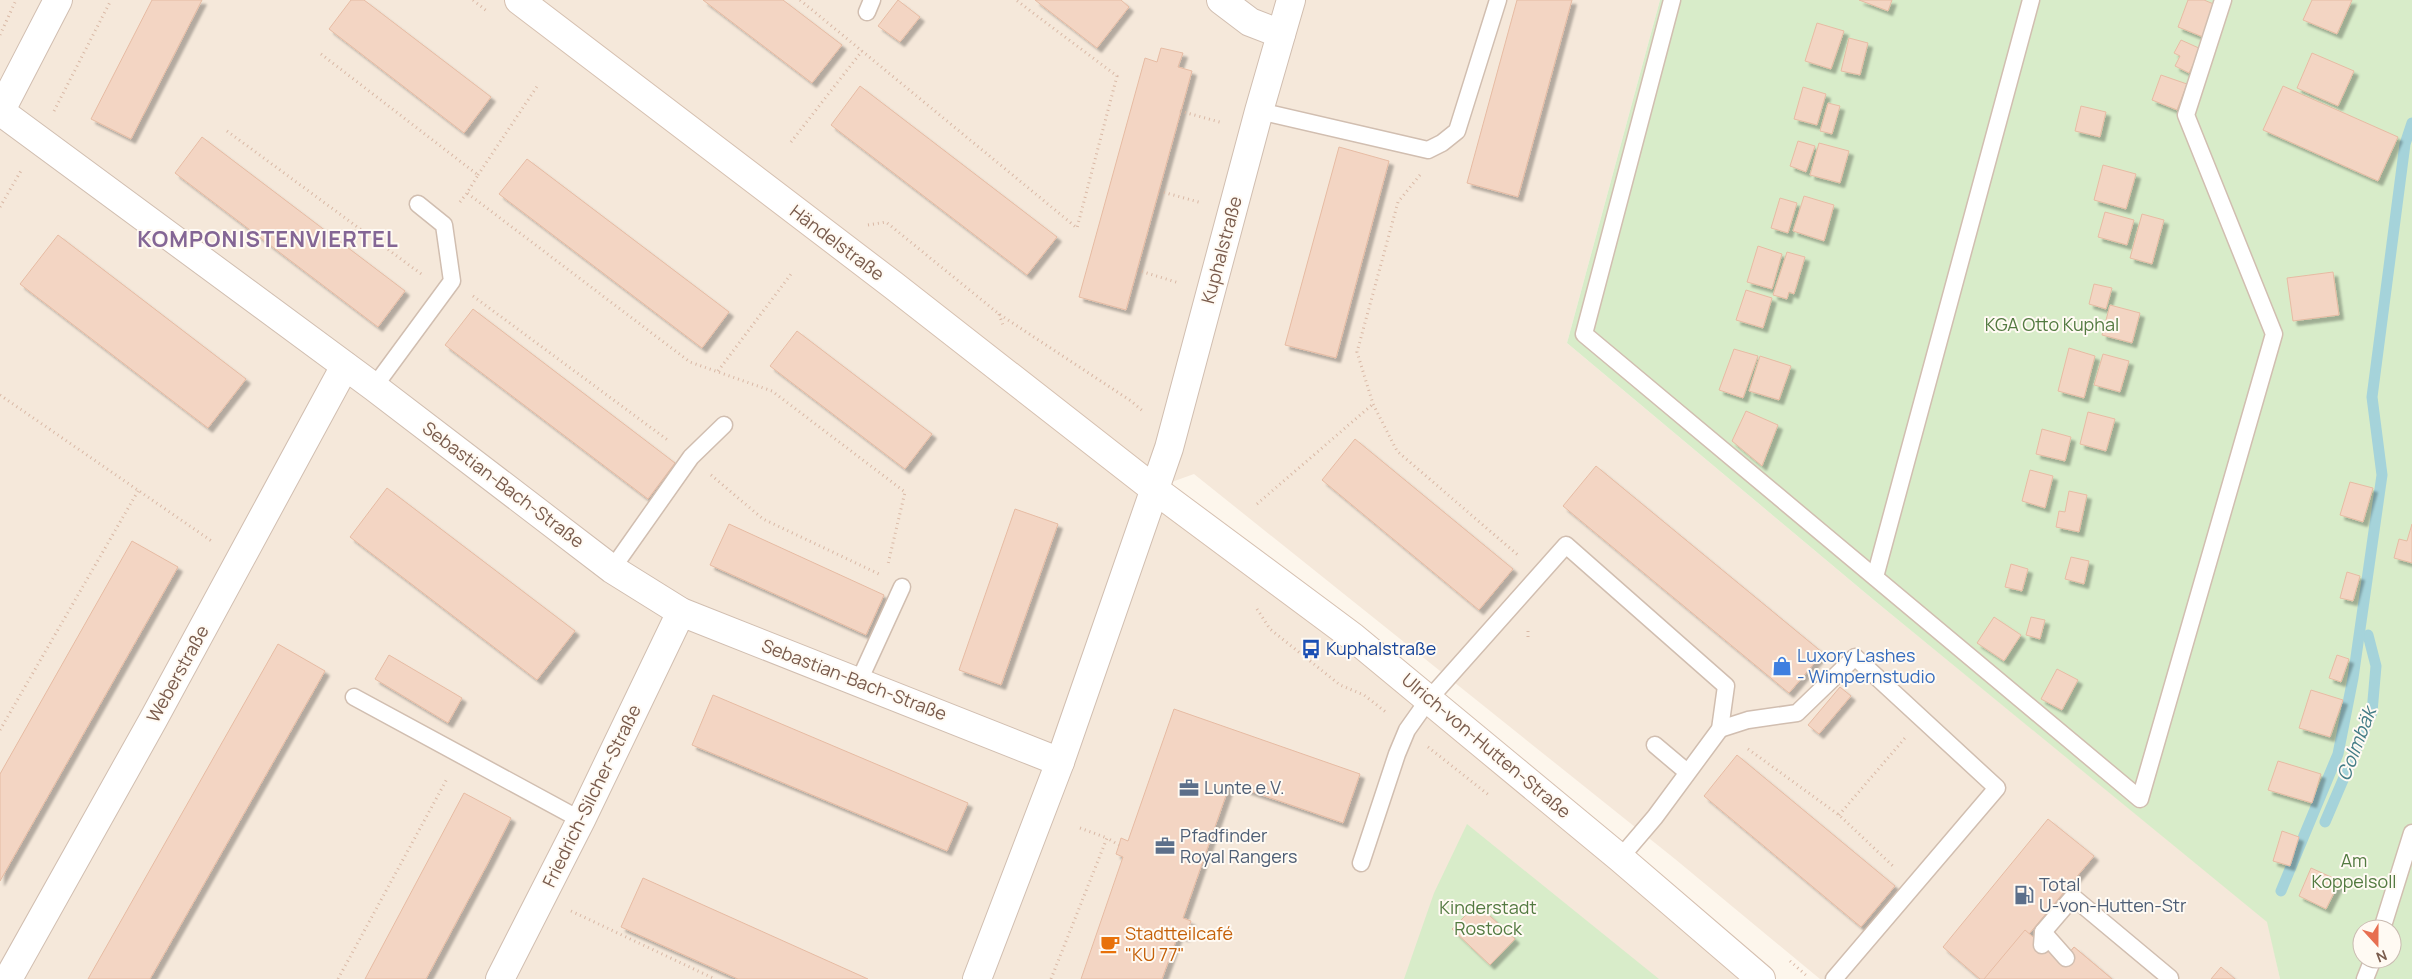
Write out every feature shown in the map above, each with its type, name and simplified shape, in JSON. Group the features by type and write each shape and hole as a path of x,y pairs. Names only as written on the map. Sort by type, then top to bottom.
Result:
{"street":[{"path":"0,112 58,0"},
{"name":"Händelstraße","path":"519,0 893,285 1154,489"},
{"path":"1221,0 1250,22 1282,34"},
{"name":"Kuphalstraße","path":"977,979 1060,762 1174,433 1259,111 1291,0"},
{"name":"Sebastian-Bach-Straße","path":"0,112 40,139 374,386 612,569 681,612 1060,762"},
{"name":"Weberstraße","path":"8,979 345,366"},
{"name":"Ulrich-von-Hutten-Straße","path":"1154,489 1353,638 1429,699 1620,858 1761,979"},
{"name":"Friedrich-Silcher-Straße","path":"500,979 581,820 681,612"}],"lane":[{"path":"1259,111 1428,150 1442,143 1457,131 1498,0"},
{"path":"1672,0 1584,334 2140,799 2274,334 2186,115 2223,0"},
{"path":"1875,577 2031,0"},
{"path":"374,386 452,281 444,225 418,204"},
{"path":"612,569 691,457 724,424"},
{"path":"1361,863 1397,754 1407,730 1429,699 1566,545 1726,686 1720,728 1655,816 1620,858"},
{"path":"859,681 902,587"},
{"path":"1720,728 1748,720 1797,713 1855,657 1921,720 1997,788 1834,979"},
{"path":"354,697 581,820"},
{"path":"1655,745 1687,772"},
{"path":"2385,919 2412,833"},
{"path":"2066,958 2042,939 2073,897 2169,979"}],"path":[{"path":"0,35 16,0"},
{"path":"0,207 40,139 111,0"},
{"path":"800,0 1077,228 1117,76 1016,0"},
{"path":"791,142 862,51"},
{"path":"322,54 478,175"},
{"path":"538,84 466,193 690,362 772,391 905,492 884,576"},
{"path":"1180,111 1224,124"},
{"path":"227,131 430,281 452,281 691,457 763,519 884,576 902,587"},
{"path":"1428,150 1419,180 1398,202 1357,352 1373,404 1397,451 1540,574"},
{"path":"1159,191 1203,203"},
{"path":"886,222 999,314 1145,412"},
{"path":"1137,270 1182,284"},
{"path":"718,371 791,274"},
{"path":"0,396 240,560"},
{"path":"1257,504 1373,404"},
{"path":"0,730 138,490"},
{"path":"1838,815 1921,720"},
{"path":"1720,728 1838,815 1914,885"},
{"path":"338,979 461,755"},
{"path":"1080,828 1107,838 1119,845"},
{"path":"1051,979 1107,838"},
{"path":"542,897 715,979"}],"shaded area":[{"path":"0,0 1660,0 1567,343 1875,601 2268,922 2280,979 1820,979 1675,859 1194,474 1155,488 1761,979 0,979"}],"green space":[{"name":"KGA Otto Kuphal","path":"1660,0 2412,0 2412,979 2280,979 2267,922 1875,601 1567,343"},
{"name":"Kinderstadt Rostock","path":"1467,824 1659,979 1404,979 1434,893"}],"building":[{"path":"152,0 202,0 131,139 91,119"},
{"path":"351,0 364,0 491,97 464,133 329,29"},
{"path":"703,0 783,0 842,45 812,83"},
{"path":"898,0 920,17 900,42 878,26"},
{"path":"1035,0 1121,0 1129,7 1097,48"},
{"path":"1517,0 1572,0 1518,197 1467,183"},
{"path":"1859,0 1892,0 1888,11"},
{"path":"2188,0 2204,0 2216,5 2203,37 2178,27"},
{"path":"2312,0 2352,0 2337,34 2303,20"},
{"path":"1817,23 1844,31 1831,69 1805,61"},
{"path":"1849,38 1868,43 1860,75 1841,71"},
{"path":"2181,40 2201,49 2189,73 2175,66 2180,56 2174,53"},
{"path":"1161,48 1183,53 1178,67 1192,71 1126,310 1079,297 1145,58 1157,62"},
{"path":"2312,53 2354,71 2338,106 2297,88"},
{"path":"2161,75 2187,84 2177,110 2152,100"},
{"path":"860,86 1057,237 1027,275 831,125"},
{"path":"2283,86 2398,137 2378,181 2263,130"},
{"path":"1803,87 1826,94 1817,125 1794,119"},
{"path":"1828,103 1840,106 1832,134 1820,131"},
{"path":"2081,106 2106,112 2100,137 2075,131"},
{"path":"202,137 405,291 378,327 175,173"},
{"path":"1798,141 1815,146 1806,172 1790,166"},
{"path":"1819,143 1849,151 1840,183 1810,175"},
{"path":"1339,147 1389,161 1336,358 1285,345"},
{"path":"527,159 729,312 702,348 499,194"},
{"path":"2103,165 2136,174 2126,209 2094,200"},
{"path":"1804,196 1834,205 1824,241 1793,231"},
{"path":"1780,198 1797,203 1788,233 1771,228"},
{"path":"2105,212 2134,220 2127,245 2098,237"},
{"path":"2142,214 2164,220 2152,264 2130,258"},
{"path":"58,235 246,379 208,428 20,284"},
{"path":"1758,246 1782,254 1772,289 1747,282"},
{"path":"1787,252 1805,257 1794,294 1789,292 1787,299 1773,295"},
{"path":"2333,272 2339,315 2293,321 2287,278"},
{"path":"2094,284 2112,288 2106,309 2089,304"},
{"path":"1746,290 1772,298 1763,328 1736,320"},
{"path":"2110,305 2140,313 2132,343 2102,335"},
{"path":"473,309 675,463 648,499 445,345"},
{"path":"797,331 932,434 905,469 770,366"},
{"path":"2069,348 2095,356 2084,398 2058,391"},
{"path":"1734,349 1758,356 1743,398 1719,390"},
{"path":"2103,354 2129,361 2120,392 2094,385"},
{"path":"1760,356 1791,366 1779,400 1749,391"},
{"path":"1746,411 1778,425 1762,466 1732,441"},
{"path":"2088,412 2115,419 2106,451 2080,444"},
{"path":"2042,429 2071,437 2065,461 2036,454"},
{"path":"1355,439 1513,569 1479,610 1322,480"},
{"path":"1596,466 1823,653 1789,693 1563,506"},
{"path":"2030,470 2053,476 2045,508 2022,501"},
{"path":"2350,482 2373,488 2363,522 2340,515"},
{"path":"387,488 575,631 537,680 350,537"},
{"path":"2069,491 2087,495 2079,532 2056,527 2059,511 2065,512"},
{"path":"1015,509 1058,524 1001,685 959,670"},
{"path":"729,524 884,595 866,635 710,565"},
{"path":"2412,524 2412,563 2394,558 2399,539 2407,541"},
{"path":"132,541 178,567 0,881 0,774"},
{"path":"2071,557 2089,561 2084,584 2065,579"},
{"path":"2011,564 2028,569 2022,591 2005,587"},
{"path":"2347,572 2360,576 2353,601 2340,598"},
{"path":"1994,617 2021,635 2004,661 1977,643"},
{"path":"2031,617 2045,620 2040,639 2026,635"},
{"path":"278,644 325,671 150,979 88,979"},
{"path":"389,655 462,698 448,723 375,679"},
{"path":"2337,655 2349,659 2341,682 2329,678"},
{"path":"2057,669 2078,680 2062,710 2041,699"},
{"path":"1840,687 1851,696 1819,734 1808,725"},
{"path":"2311,690 2343,700 2330,737 2299,728"},
{"path":"713,695 968,803 947,851 692,745"},
{"path":"1174,709 1360,774 1343,823 1230,784 1183,918 1191,921 1185,937 1178,935 1162,979 1081,979 1123,857 1116,854 1121,838 1128,841"},
{"path":"1737,755 1895,886 1861,927 1704,796"},
{"path":"2278,761 2321,774 2312,803 2268,790"},
{"path":"464,793 511,818 488,863 426,979 365,979"},
{"name":"Total U-von-Hutten-Str","path":"2048,819 2094,856 2029,934 2062,962 2074,947 2112,979 1980,979 1943,947"},
{"path":"2282,831 2299,837 2290,866 2273,861"},
{"path":"2311,868 2340,881 2326,909 2299,896"},
{"path":"643,878 868,979 738,979 621,927"},
{"path":"1477,904 1515,939 1490,965 1452,929"},
{"path":"2025,930 2062,962 2074,947 2112,979 1984,979"},
{"path":"2221,967 2235,979 2211,979"}],"waterway":[{"path":"2281,891 2338,754 2353,678 2382,475 2372,397 2405,144 2412,123"},
{"name":"Colmbäk","path":"2325,822 2372,712 2376,666 2368,635"}],"place":[{"name":"Kuphalstraße","path":"1311,649"},
{"name":"Luxory Lashes - Wimpernstudio","path":"1782,666"},
{"name":"Lunte e.V.","path":"1189,788"},
{"name":"Pfadfinder Royal Rangers","path":"1165,846"},
{"name":"Total U-von-Hutten-Str","path":"2024,895"},
{"name":"Stadtteilcafé \"KU 77\"","path":"1110,944"}],"district":[{"name":"KOMPONISTENVIERTEL","path":"268,239"}],"park label":[{"name":"Am Koppelsoll","path":"2354,871"}]}
